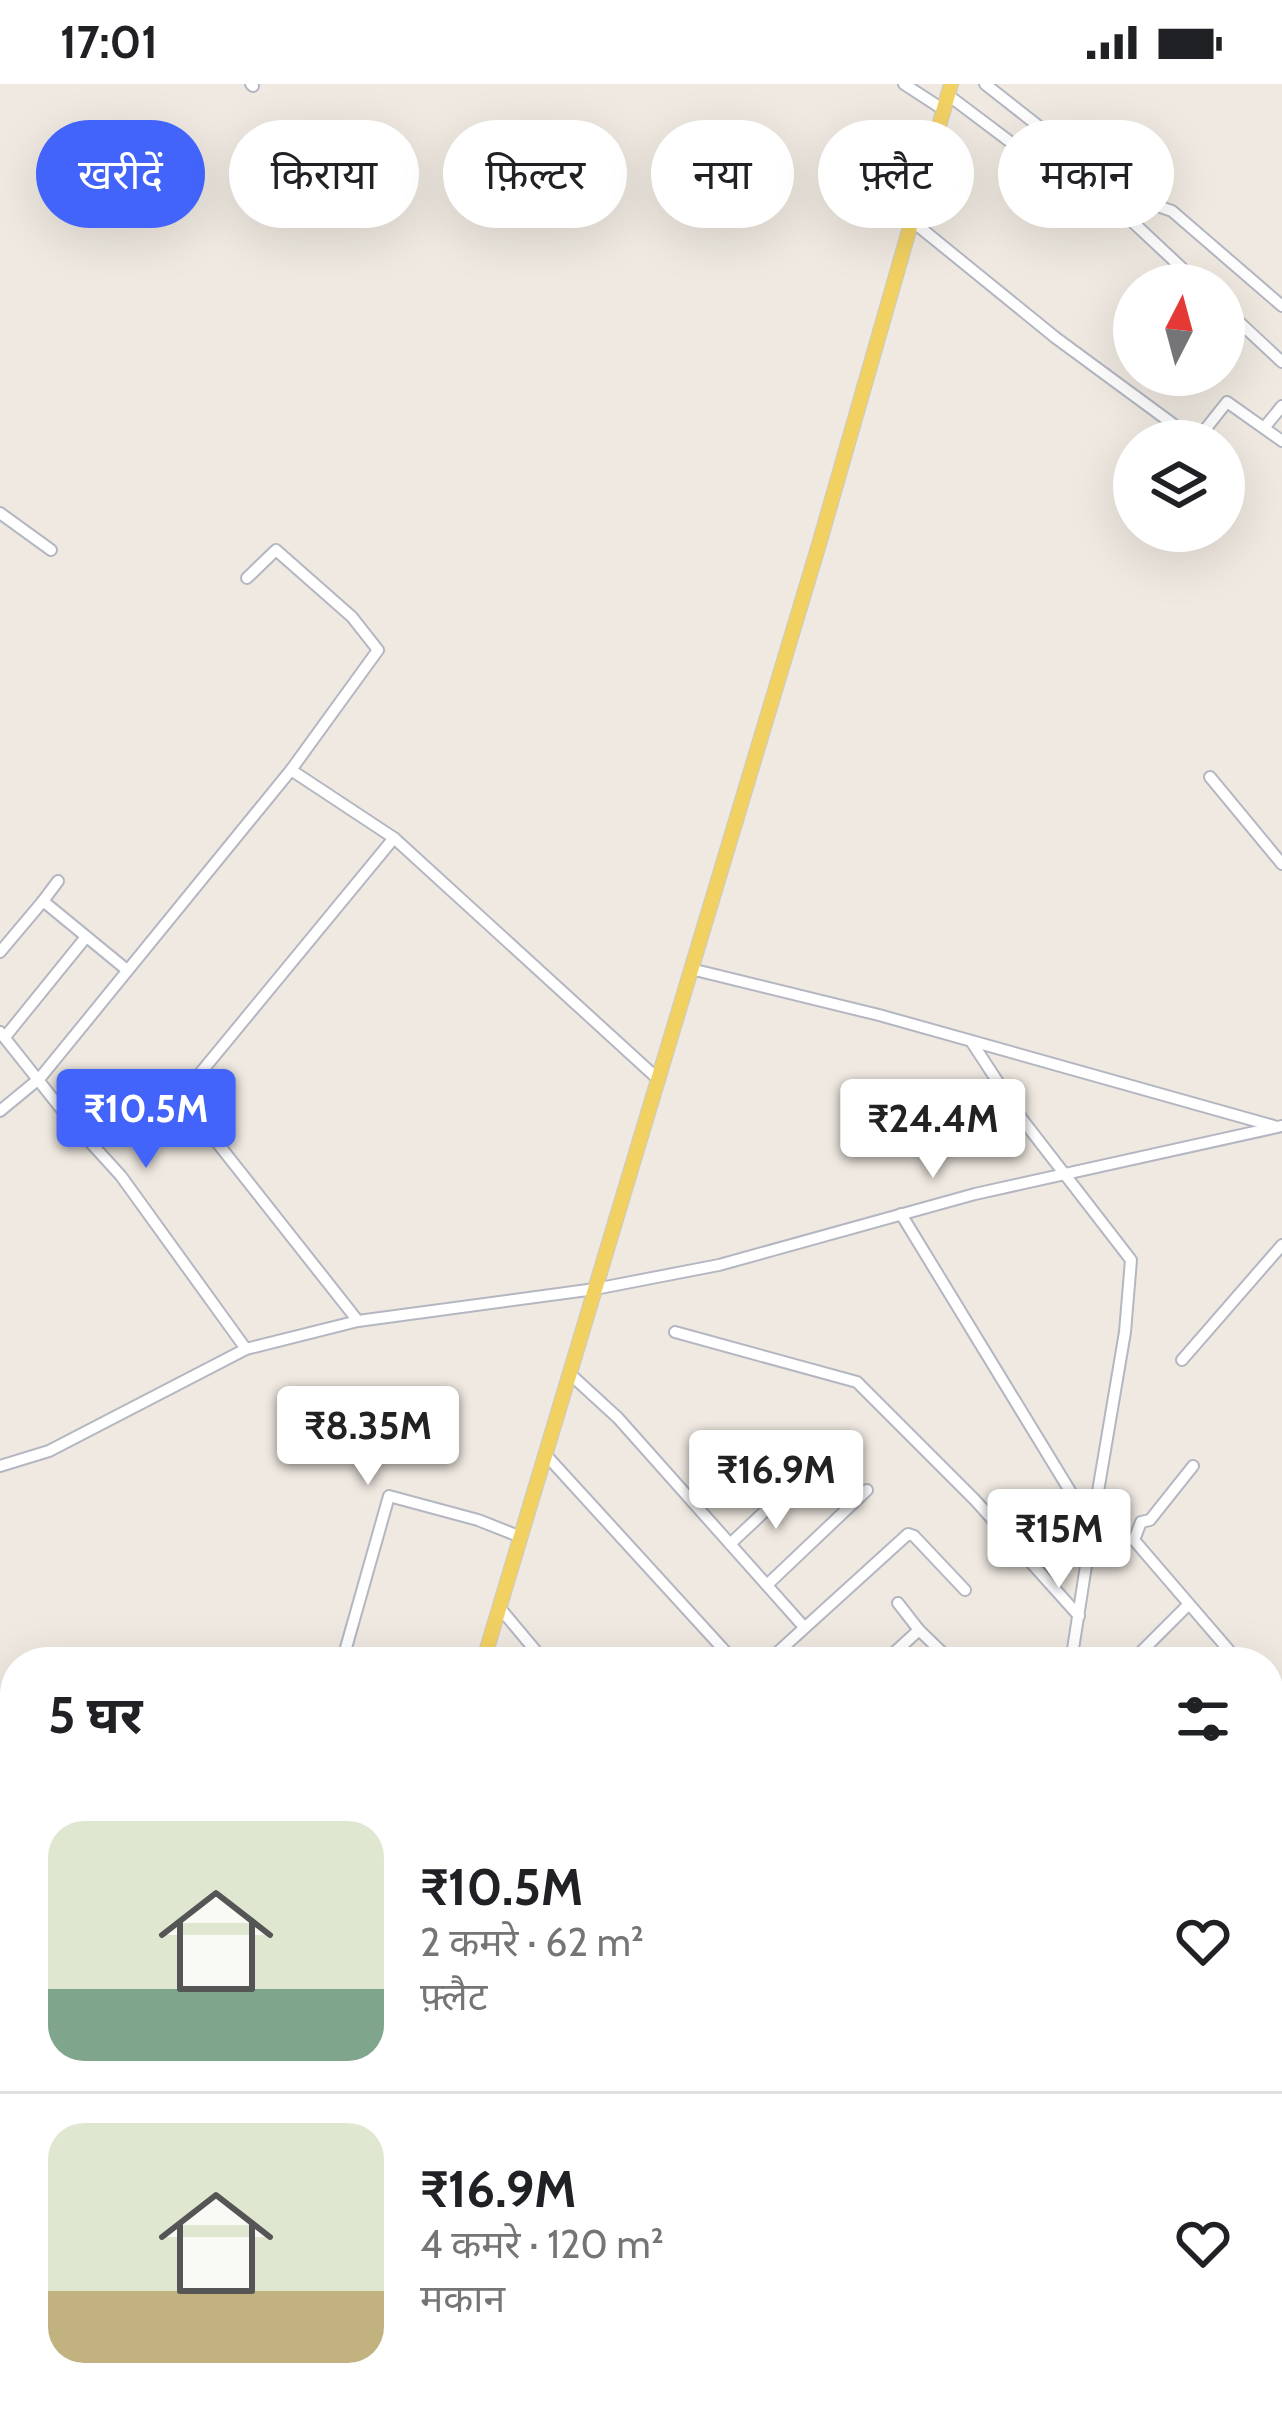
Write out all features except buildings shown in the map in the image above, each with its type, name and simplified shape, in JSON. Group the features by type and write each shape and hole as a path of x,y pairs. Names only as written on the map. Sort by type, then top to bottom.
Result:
{"main road":[{"path":"487,1647 910,228"}],"street":[{"path":"904,84 948,96 1107,215 1121,212 1177,264"},
{"path":"985,84 1126,195 1172,211 1282,306"},
{"path":"921,228 1056,338 1196,441 1227,402 1282,440"},
{"path":"1245,328 1282,362"},
{"path":"1264,428 1282,406"},
{"path":"0,513 51,550"},
{"path":"0,1112 40,1078 291,770 378,650 352,617 276,550 247,578"},
{"path":"291,770 394,838 658,1079"},
{"path":"1210,777 1282,864"},
{"path":"188,1088 394,838"},
{"path":"0,952 58,881"},
{"path":"43,901 127,970"},
{"path":"86,937 3,1035 70,1120 122,1176 246,1348"},
{"path":"691,969 1280,1126"},
{"path":"971,1041 1022,1120 1131,1260 1125,1332 1074,1646"},
{"path":"0,1466 49,1451 246,1348 358,1321 595,1289 719,1265 901,1214 1280,1126"},
{"path":"208,1131 358,1321"},
{"path":"901,1214 1093,1527"},
{"path":"1183,1360 1282,1245"},
{"path":"675,1332 857,1382 975,1500 1078,1616"},
{"path":"570,1374 618,1418 804,1627"},
{"path":"545,1454 721,1647"},
{"path":"1193,1466 1150,1520 1142,1522 1134,1540 1226,1647"},
{"path":"730,1544 794,1484"},
{"path":"768,1584 867,1490"},
{"path":"346,1647 389,1496 478,1520 520,1537"},
{"path":"783,1647 908,1534 965,1590"},
{"path":"898,1603 937,1647"},
{"path":"1146,1647 1188,1605"},
{"path":"499,1607 532,1647"},
{"path":"900,1647 919,1630"}]}
